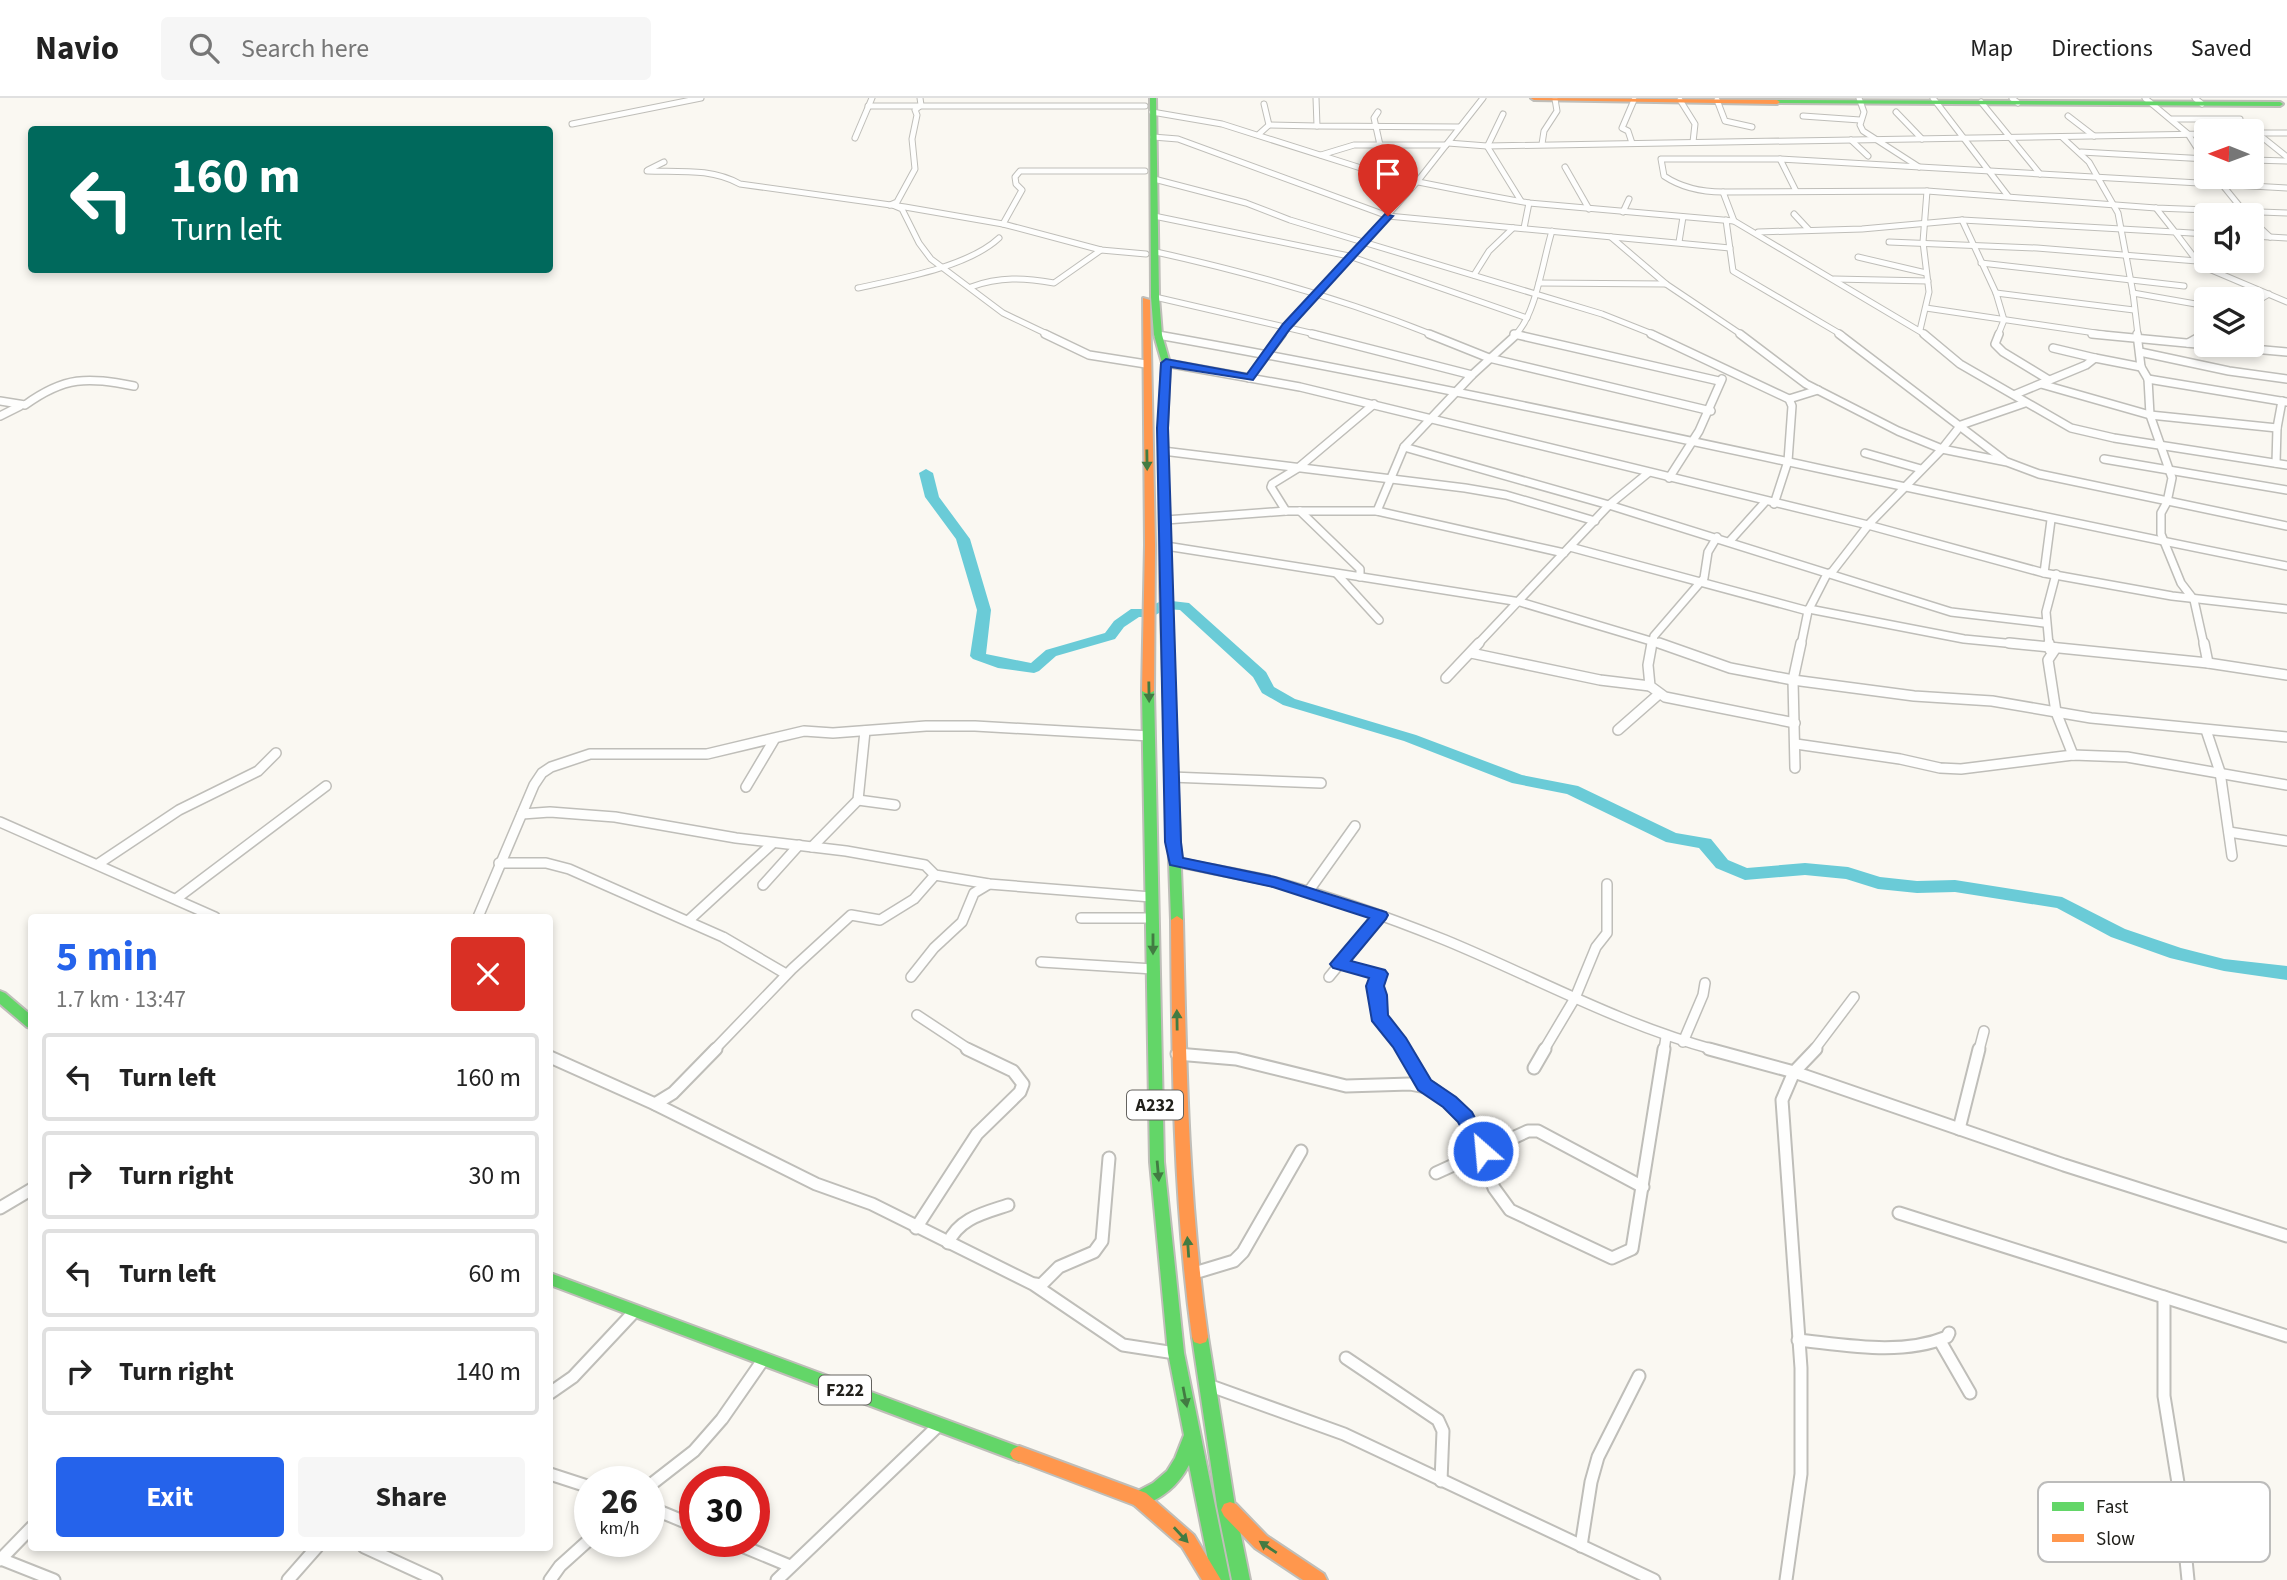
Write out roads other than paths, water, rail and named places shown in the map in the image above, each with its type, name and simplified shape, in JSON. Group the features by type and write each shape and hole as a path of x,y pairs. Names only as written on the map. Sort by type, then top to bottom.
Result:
{"main road":[{"path":"1534,98 1981,102 2148,100 2279,103"},
{"name":"A232","path":"1149,103 1151,258 1158,335 1166,363 1163,428 1167,546 1165,587 1176,862 1180,1149 1190,1274 1226,1506 1241,1580"},
{"name":"A232","path":"1150,175 1154,216 1146,364 1149,593 1147,624 1157,1163 1176,1353 1221,1580"},
{"path":"1147,428 1163,428"},
{"path":"1151,805 1172,805"},
{"path":"0,996 28,1020"},
{"name":"F222","path":"553,1280 1140,1499 1188,1541 1212,1580"},
{"path":"1140,1499 1160,1492 1172,1482 1182,1468 1192,1435"},
{"path":"1226,1506 1261,1542 1317,1580"}],"street":[{"path":"572,124 685,99 701,98"},
{"path":"855,138 872,98"},
{"path":"920,98 921,105"},
{"path":"1128,98 1128,105"},
{"path":"1316,98 1317,126"},
{"path":"1249,378 1287,327 1388,216 1483,98"},
{"path":"1542,144 1544,131 1557,111 1555,99"},
{"path":"1632,143 1628,131 1622,128 1634,100"},
{"path":"1680,100 1695,124 1693,142"},
{"path":"1717,100 1725,121 1752,127"},
{"path":"1860,100 1864,113 1860,120 1863,131 1919,167"},
{"path":"1934,100 2008,196"},
{"path":"2148,100 2172,119 2194,143"},
{"path":"1981,102 2040,174"},
{"path":"868,106 1149,103 1259,134 1383,175 1417,182 1529,203 1734,221 1757,232 1920,330 1960,364 2071,428 2161,446 2287,465"},
{"path":"1264,104 1269,125"},
{"path":"890,205 897,202 915,169 912,139 917,115 915,110 921,105"},
{"path":"1090,118 1091,105"},
{"path":"1378,112 1374,118 1374,127 1380,145"},
{"path":"1896,112 1922,139"},
{"path":"1488,145 1503,114"},
{"path":"1803,116 1860,120"},
{"path":"2068,116 2094,136"},
{"path":"2172,119 2194,119"},
{"path":"1259,134 1269,125 1460,127"},
{"path":"2264,133 2287,133"},
{"path":"1321,155 1354,145 2063,138 2194,134"},
{"path":"1150,143 1171,137 1388,216 1730,248"},
{"path":"2063,138 2081,152 2094,169 2114,205 2121,228 2128,279 2133,293 2141,367 2148,379 2151,415 2172,478 2167,502 2161,513 2161,534 2181,583 2194,600 2208,663"},
{"path":"1851,140 1868,156"},
{"path":"2264,140 2287,159"},
{"path":"1488,145 1521,201"},
{"path":"2081,152 2194,159"},
{"path":"2194,184 1780,159 1661,159 1664,176 1670,181 1698,190 1927,191 2194,211"},
{"path":"1780,159 1796,191"},
{"path":"2264,160 2287,159"},
{"path":"664,162 647,171 706,172 723,175 740,184 1003,224 1101,250 1254,274 1383,316 1489,358 1710,411"},
{"path":"1565,167 1589,209"},
{"path":"1003,224 1022,190 1016,184 1020,171 1150,175 1630,324 1788,399 1792,406 1788,461 1774,504"},
{"path":"2264,187 2287,188"},
{"path":"2225,189 2237,203"},
{"path":"1920,330 1926,307 1928,281 1923,242 1927,191"},
{"path":"1723,192 1734,221"},
{"path":"1623,212 1629,198"},
{"path":"1524,228 1529,203"},
{"path":"904,208 919,243 931,259 1003,313 1089,355 1146,364"},
{"path":"2155,208 2194,257"},
{"path":"2264,214 2287,213"},
{"path":"1794,214 1809,230"},
{"path":"1154,216 1349,256 1527,318"},
{"path":"1679,242 1683,217"},
{"path":"1726,220 1733,271 1850,340 2007,462"},
{"path":"1962,220 1996,293 2004,320 1995,344 2003,352 2049,380"},
{"path":"1757,232 1862,229 1962,220 2194,233"},
{"path":"1474,275 1489,251 1513,228"},
{"path":"1377,511 1404,447 1489,358 1522,329 1536,295 1552,231"},
{"path":"2264,231 2270,237"},
{"path":"1611,237 1666,284 1818,390 1898,431 1942,449 2007,462 2050,477 2287,526"},
{"path":"2264,237 2287,238"},
{"path":"858,288 898,279 977,253 999,238"},
{"path":"1889,242 2194,261"},
{"path":"971,288 994,278 1010,276 1054,283 1101,250"},
{"path":"1858,257 1926,273"},
{"path":"1981,263 2183,286"},
{"path":"994,278 1000,270"},
{"path":"2223,273 2285,299"},
{"path":"1832,279 1928,281"},
{"path":"1539,283 1666,284"},
{"path":"1996,293 2134,310"},
{"path":"2133,293 2194,304"},
{"path":"2264,297 2269,294"},
{"path":"1155,297 1287,327 1472,375"},
{"path":"1926,307 2138,340 2194,344"},
{"path":"1514,334 1720,381"},
{"path":"1158,335 1242,352 1269,353 1695,441 2051,520 2287,566"},
{"path":"2188,343 2194,340"},
{"path":"2053,348 2141,367"},
{"path":"2264,350 2287,352"},
{"path":"2140,352 2229,372 2287,379"},
{"path":"2016,394 2095,358"},
{"path":"1166,363 1374,404 1765,502 1868,525 2044,573 2194,600 2287,609"},
{"path":"1669,478 1695,441 1710,411 1720,381 1732,372"},
{"path":"0,416 77,377 134,386"},
{"path":"2148,379 2285,401 2277,428 2276,463"},
{"path":"2041,384 2151,415 2277,428"},
{"path":"1788,399 1818,390"},
{"path":"0,401 20,406"},
{"path":"1795,768 1793,680 1809,610 1827,574 1832,572 1868,525 1942,449 1961,425 2025,402"},
{"path":"1286,511 1271,487 1274,481 1298,468 1374,404"},
{"path":"1404,447 1556,493 1609,505 1717,537 1951,612 2044,623"},
{"path":"1163,451 1392,478 1506,495 1595,521"},
{"path":"1866,453 1921,469"},
{"path":"2104,459 2287,490"},
{"path":"1447,678 1609,505 1648,473"},
{"path":"1729,542 1765,502"},
{"path":"1166,520 1332,509 1377,511 1700,580 1809,610 1964,639 2208,663 2287,675"},
{"path":"1300,511 1360,569 1360,577"},
{"path":"2044,573 2051,520"},
{"path":"1650,686 1648,665 1652,641 1671,614 1704,577 1709,552 1717,537"},
{"path":"1167,546 1520,602 1652,641 1730,668 1793,680 1914,696 1992,701 2056,712 2206,730 2287,737"},
{"path":"1337,574 1379,620"},
{"path":"2056,574 2047,594 2044,623 2053,649 2048,660 2056,712 2073,755"},
{"path":"2036,648 2048,660"},
{"path":"1471,653 1600,680 1650,686 1659,694 1795,723"},
{"path":"1618,730 1659,694"},
{"path":"479,914 499,863 542,773 566,761 590,754 707,754 804,731 865,732 926,726 975,726 1150,736"},
{"path":"2206,730 2220,772 2232,856"},
{"path":"813,847 858,800 865,732"},
{"path":"746,787 774,740"},
{"path":"1796,744 1950,768 2073,755 2127,757 2287,785"},
{"path":"98,864 180,809 253,772 276,753"},
{"path":"1171,777 1321,783"},
{"path":"176,900 326,786"},
{"path":"858,800 895,805"},
{"path":"522,814 550,812 615,817 925,864 935,875 989,884 1151,897"},
{"path":"0,822 208,914"},
{"path":"1308,892 1355,826"},
{"path":"2229,832 2287,841"},
{"path":"688,921 773,843"},
{"path":"763,885 799,845"},
{"path":"1176,862 1275,882 1380,915 1447,941 1666,1037 1794,1072 2287,1236"},
{"path":"499,863 550,863 572,869 606,887 753,951 786,974"},
{"path":"655,1104 673,1093 786,974 851,915 856,913 880,920 914,899 935,875"},
{"path":"911,977 934,948 962,922 974,893 989,884"},
{"path":"1534,1068 1575,999 1596,947 1607,933 1607,884"},
{"path":"1329,977 1380,915"},
{"path":"1081,918 1153,918"},
{"path":"1041,962 1153,970"},
{"path":"1339,964 1379,974 1375,986 1379,1017 1400,1042 1425,1085 1450,1102 1465,1117 1483,1151 1483,1165 1501,1203 1510,1210 1605,1256 1618,1256 1632,1249 1666,1037"},
{"path":"1684,1042 1703,995 1705,983"},
{"path":"1786,1580 1801,1474 1801,1368 1782,1100 1790,1088 1794,1072 1818,1046 1854,997"},
{"path":"916,1228 977,1134 1020,1093 1023,1084 1013,1070 969,1050 917,1016"},
{"path":"1959,1129 1984,1031"},
{"path":"1177,1055 1234,1059 1345,1086 1372,1089 1425,1085"},
{"path":"553,1058 655,1104 816,1184 872,1204 916,1228 1033,1283 1123,1345 1176,1353"},
{"path":"1436,1173 1528,1131 1538,1131 1643,1187"},
{"path":"1190,1274 1234,1261 1243,1252 1301,1151"},
{"path":"1033,1283 1041,1285 1059,1267 1094,1252 1102,1241 1109,1158"},
{"path":"0,1208 28,1191"},
{"path":"948,1243 952,1231 969,1218 1008,1205"},
{"path":"1899,1213 2054,1259 2287,1336"},
{"path":"2164,1297 2164,1396 2178,1482"},
{"path":"553,1391 573,1377 635,1312"},
{"path":"1798,1340 1872,1346 1944,1337 1970,1393"},
{"path":"1346,1358 1438,1420 1444,1431 1441,1481"},
{"path":"665,1474 694,1451 722,1419 763,1360"},
{"path":"1581,1546 1591,1482 1598,1457 1639,1376"},
{"path":"1206,1385 1266,1409 1344,1434 1654,1580"},
{"path":"777,1580 940,1424"},
{"path":"553,1475 574,1482"},
{"path":"28,1531 1,1559 54,1580"},
{"path":"288,1580 313,1551"},
{"path":"375,1551 436,1580"},
{"path":"550,1580 574,1553"},
{"path":"768,1557 790,1566"},
{"path":"2186,1562 2188,1580"}],"waterway":[{"path":"926,473 932,497 963,539 984,610 978,656 998,663 1034,668 1051,653 1110,636 1119,624 1136,612 1147,614 1163,604 1184,606 1260,675 1268,690 1289,702 1410,738 1518,779 1572,790 1672,838 1705,843 1722,864 1745,874 1805,869 1848,873 1878,883 1917,887 1955,886 2062,903 2118,933 2177,953 2224,965 2287,973"}]}
